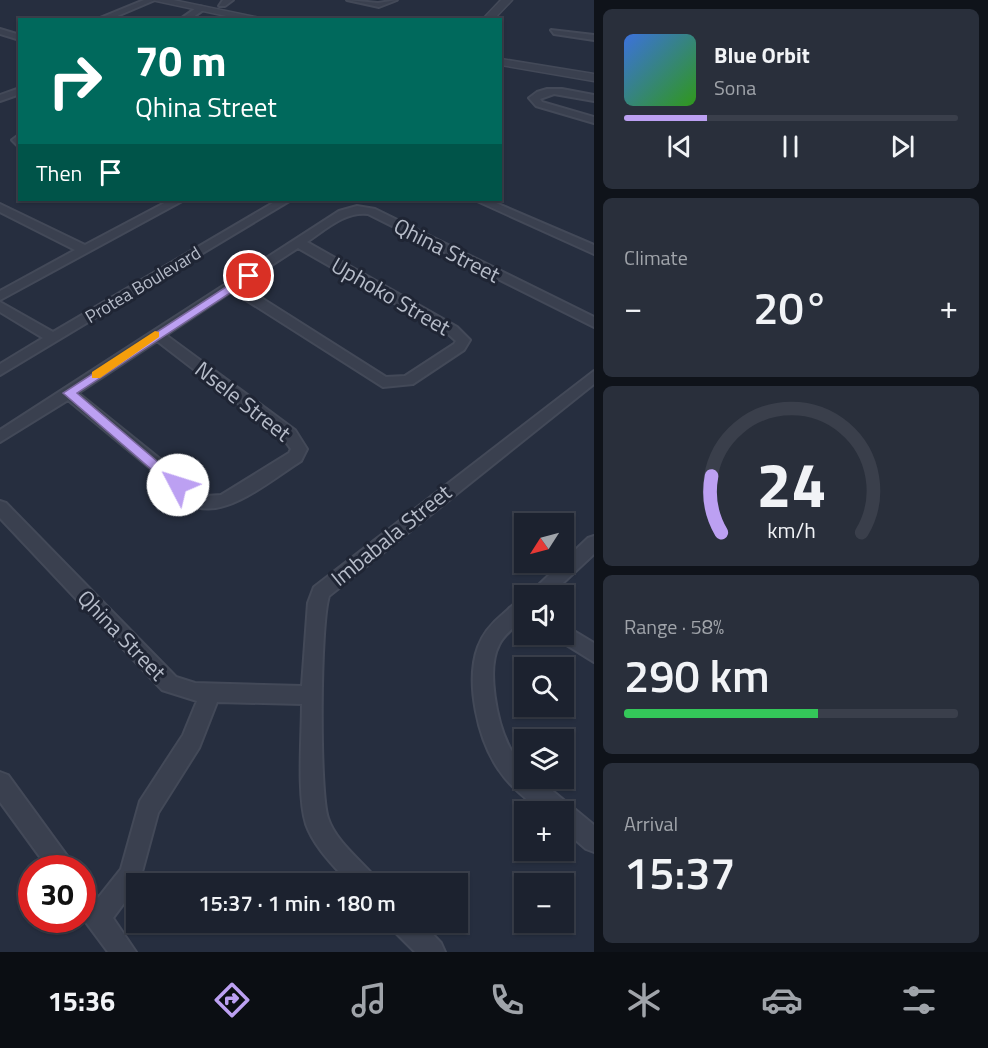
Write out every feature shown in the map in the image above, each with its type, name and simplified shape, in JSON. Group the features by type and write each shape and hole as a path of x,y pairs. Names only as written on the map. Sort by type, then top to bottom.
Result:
{"street":[{"path":"104,18 150,0"},
{"path":"157,0 254,18"},
{"path":"351,0 380,5 393,0"},
{"path":"489,18 507,0"},
{"path":"186,18 202,8"},
{"path":"0,31 18,37"},
{"path":"554,32 594,38"},
{"path":"502,62 594,78"},
{"path":"0,98 18,91"},
{"path":"594,98 548,91 541,92 534,98 539,104 594,120"},
{"path":"0,296 176,201"},
{"name":"Protea Boulevard","path":"0,370 283,201"},
{"path":"484,201 594,250"},
{"path":"0,207 84,250"},
{"name":"Qhina Street","path":"0,437 343,213 365,209 594,323"},
{"name":"Uphoko Street","path":"233,286 383,382 400,384 408,381 459,347 463,340 452,330 299,243"},
{"path":"0,306 53,338"},
{"name":"Nsele Street","path":"69,393 203,503 225,501 295,456 299,448 289,434 156,334"},
{"name":"Imbabala Street","path":"356,873 327,840 317,822 314,798 312,695 317,603 321,592 594,376"},
{"name":"Qhina Street","path":"0,507 159,676 181,690 312,695"},
{"path":"549,585 594,543"},
{"path":"514,618 488,645 484,667 486,698 498,748 507,763 548,801"},
{"path":"574,640 594,654"},
{"path":"98,918 131,875 148,809 191,741 211,692"},
{"path":"0,783 53,855"},
{"path":"574,824 594,841"},
{"path":"96,915 123,952"},
{"path":"414,933 432,952"}],"slow traffic":[{"path":"96,375 155,335"}],"route":[{"path":"178,485 69,393 156,334 249,276"}]}
